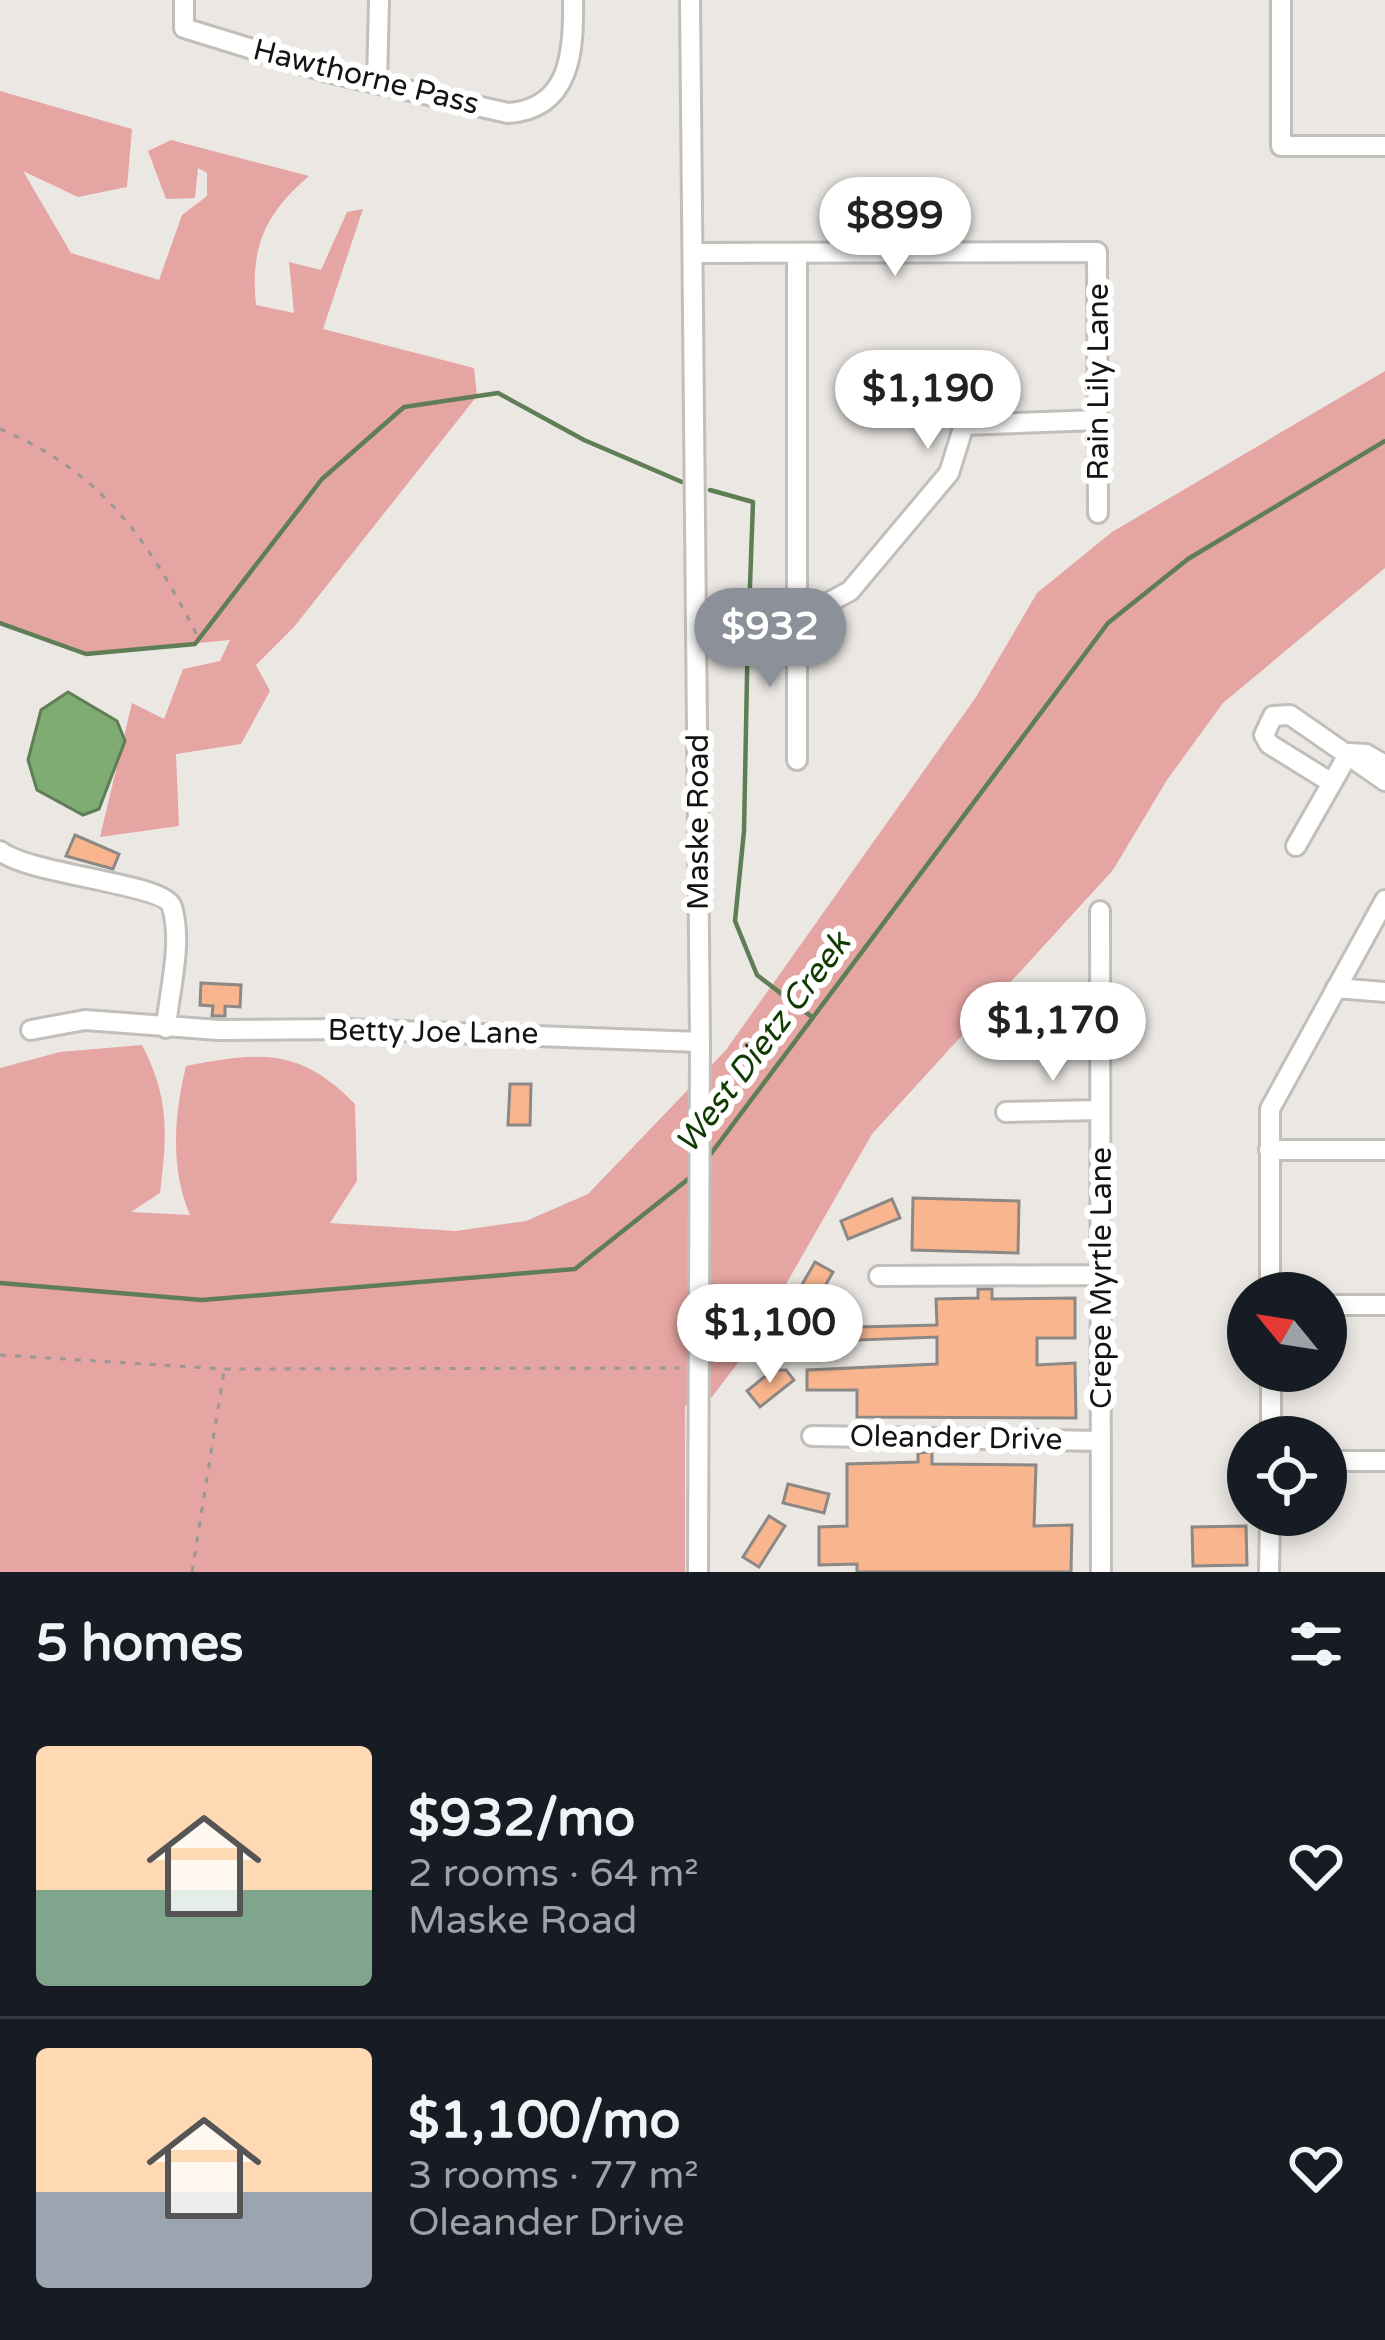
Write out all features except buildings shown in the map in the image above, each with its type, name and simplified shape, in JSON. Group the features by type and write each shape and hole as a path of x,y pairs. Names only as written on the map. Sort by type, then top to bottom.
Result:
{"street":[{"name":"Hawthorne Pass","path":"184,0 184,28 377,83 508,113 548,100 572,54 573,0"},
{"path":"377,83 379,0"},
{"name":"Maske Road","path":"690,0 700,1042 698,1572"},
{"path":"1281,0 1281,146 1385,146"},
{"name":"Rain Lily Lane","path":"797,253 1097,252 1098,513"},
{"path":"694,253 797,253 797,760"},
{"path":"697,618 797,620 850,592 949,473 964,425 1098,421"},
{"path":"1332,783 1269,745 1264,735 1274,716 1291,715 1385,781"},
{"path":"1349,753 1366,754 1385,765"},
{"path":"1296,846 1349,753"},
{"path":"0,851 40,871 163,893 171,902 176,929 166,1028"},
{"path":"1270,1272 1270,1109 1385,901"},
{"name":"Crepe Myrtle Lane","path":"1100,911 1101,1572"},
{"path":"1336,988 1385,992"},
{"name":"Betty Joe Lane","path":"31,1030 85,1020 166,1028 700,1042"},
{"path":"1006,1112 1100,1110"},
{"path":"1269,1150 1385,1150"},
{"path":"879,1276 1101,1274"},
{"path":"1347,1305 1385,1305"},
{"name":"Oleander Drive","path":"812,1436 1101,1441"},
{"path":"1347,1461 1385,1461"},
{"path":"1269,1572 1270,1536"}],"path":[{"path":"0,429 37,445 103,495 155,553 199,639"},
{"path":"0,1355 224,1369 699,1367"},
{"path":"192,1572 224,1369"}],"shaded area":[{"path":"0,91 132,129 127,187 78,197 23,171 71,253 159,280 182,215 207,196 207,173 198,168 195,198 166,199 148,151 171,140 309,176 281,204 264,233 256,266 256,305 294,313 289,262 321,270 347,212 363,209 323,329 474,368 477,396 294,627 256,665 270,691 241,744 176,754 179,826 100,837 132,703 164,719 183,669 220,661 230,640 86,654 0,623"},
{"path":"1385,371 1385,568 1223,703 1167,780 1113,870 872,1134 750,1347 712,1397 685,1406 685,1572 0,1572 0,1068 60,1052 142,1045 162,1100 164,1153 160,1193 131,1212 190,1215 179,1179 176,1142 186,1066 257,1057 277,1058 315,1072 355,1104 357,1181 330,1223 456,1231 526,1221 588,1194 726,1050 976,697 1037,593 1112,532"},
{"path":"68,692 117,721 125,741 99,809 83,815 37,790 28,760 41,710"}],"waterway":[{"path":"0,623 86,654 195,644 322,479 404,407 498,393 584,440 682,482"},
{"name":"West Dietz Creek","path":"707,1159 1108,623 1188,559 1385,441"},
{"path":"710,490 753,502 749,613"},
{"path":"748,625 744,831 735,921 757,975 812,1017"},
{"name":"West Dietz Creek","path":"0,1283 202,1300 575,1269 692,1176"}]}
